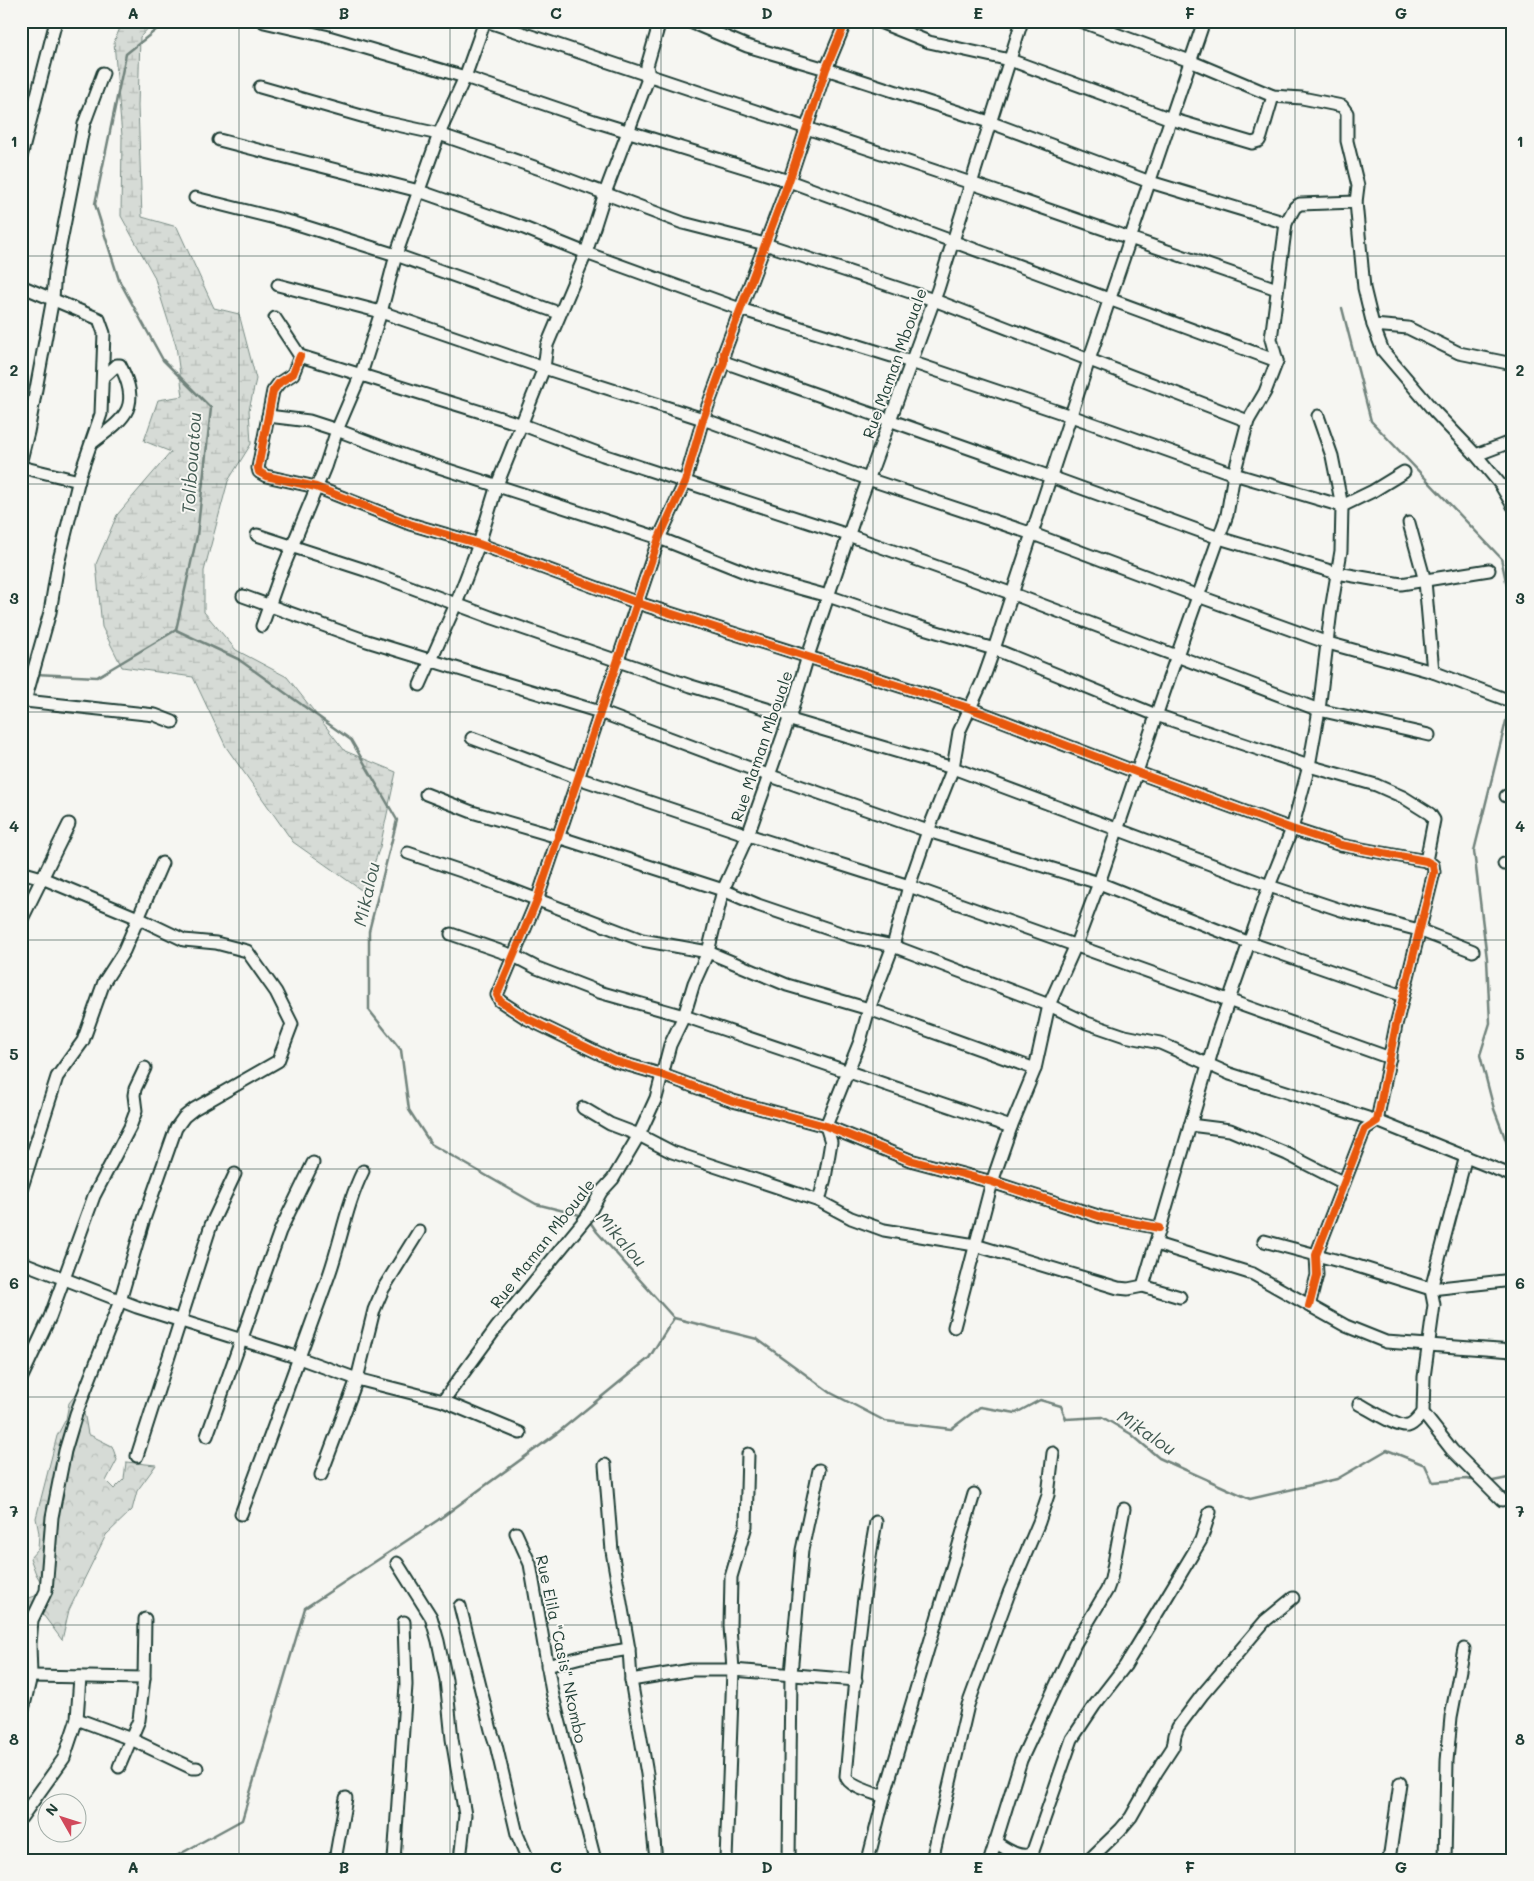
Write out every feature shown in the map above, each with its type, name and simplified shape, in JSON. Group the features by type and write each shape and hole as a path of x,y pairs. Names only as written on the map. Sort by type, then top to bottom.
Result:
{"street":[{"path":"21,157 56,21"},
{"path":"262,626 268,605 360,374 381,312 396,255 438,134 465,77 485,21 971,183 1277,289"},
{"path":"420,685 456,604 479,544 497,485 523,425 544,368 547,345 586,253 605,193 649,76 647,66 660,21"},
{"path":"688,21 748,46 826,69 992,123 1150,182 1286,223"},
{"path":"846,21 826,69 789,181 724,353 724,362 703,419 685,482 659,538 537,900 497,995 500,1001 526,1018 608,1057 733,1101 826,1126 910,1160 992,1182 1101,1217 1159,1228"},
{"path":"877,21 929,42 1010,60 1170,120 1256,143 1261,137 1273,96"},
{"name":"Rue Maman Mbouale","path":"443,1400 497,1327 587,1217 601,1192 612,1179 639,1135 656,1098 670,1045 684,1016 694,983 708,952 723,890 748,835 790,716 848,535 934,300 992,123 1022,21"},
{"path":"1080,21 1190,61 1273,96 1302,98 1338,105 1346,110 1347,141 1358,186 1356,202 1364,288 1373,325 1383,351 1434,411 1476,455 1500,484 1513,506"},
{"path":"819,1201 831,1142 826,1126 860,1041 869,1009 893,946 909,886 952,768 959,732 983,680 1013,594 1204,21"},
{"path":"264,22 325,36 465,77 629,132 789,181 1277,361"},
{"path":"21,460 28,432 53,298 55,272 84,124 103,73"},
{"path":"260,87 379,121 438,134 605,193 683,223 765,244 934,300 1248,420"},
{"path":"219,140 419,191 519,226 586,253 740,309 911,362 1234,474 1342,506 1374,491 1404,472"},
{"path":"195,198 291,222 396,255 559,313"},
{"path":"954,1327 992,1182 1011,1127 1035,1069 1049,1005 1075,946 1099,883 1176,656 1227,515 1234,474 1248,420 1265,392 1277,361 1271,339 1286,223 1295,207 1300,204 1356,202"},
{"path":"278,285 381,312 544,368 703,419 868,479 1032,534 1328,643 1433,672 1513,702"},
{"path":"21,286 99,319 104,333 102,414 79,481 58,564 50,612 23,700 155,716 174,722"},
{"path":"275,318 300,356 523,425 603,455 848,535 1013,594 1319,710 1429,735"},
{"path":"1373,325 1408,328 1459,353 1513,364"},
{"path":"300,356 293,374 279,383 273,391 258,468 266,476 316,487 410,524 479,544 638,603 969,708 1292,829 1341,845 1426,861 1433,865 1434,872 1419,930 1377,1121 1366,1129 1316,1255 1317,1275 1309,1306"},
{"path":"724,362 1219,538 1337,573 1393,584 1425,581 1489,570"},
{"path":"92,443 117,424 126,414 130,404 127,377 120,365 117,365 102,378"},
{"path":"268,416 309,421 337,430 411,458 659,538 755,576 828,596 910,624 994,649 1156,715 1309,766 1376,785 1403,797 1430,814 1434,820 1426,861"},
{"path":"1143,1286 1228,1000 1269,886 1292,829 1309,766 1319,710 1341,551 1342,506 1332,456 1318,416"},
{"path":"1476,455 1513,441"},
{"path":"21,467 79,481"},
{"path":"1409,524 1425,581 1433,672"},
{"path":"257,535 365,570 456,604 691,686 790,716 794,721 952,768 1269,886 1341,910 1419,930 1473,951"},
{"path":"243,596 337,631 600,712 768,775 928,831 1099,883 1250,943 1404,996"},
{"path":"472,738 578,778 909,886 1390,1058"},
{"path":"426,794 472,812 558,837 723,890 758,905 852,937 893,946 1049,1005 1087,1023 1125,1036 1160,1043 1207,1066 1377,1121 1513,1176"},
{"path":"21,921 69,824"},
{"path":"408,853 473,875 642,940 708,952 787,986 869,1009 1035,1069"},
{"path":"21,1190 57,1077 83,1041 104,982 124,951 162,863"},
{"path":"21,872 42,878 138,918 184,940 216,943 247,951 276,992 292,1024 278,1061 194,1109 184,1117 176,1128 144,1219 120,1301 76,1414 65,1451 52,1517 46,1591 32,1620 30,1644 31,1676 21,1718"},
{"path":"451,934 514,956 536,968 599,992 684,1016 848,1070 1011,1127"},
{"path":"21,1379 50,1317 94,1196 130,1127 136,1111 135,1089 145,1068"},
{"path":"583,1108 610,1124 639,1135 672,1152 819,1201 851,1218 884,1230 975,1246 1118,1288 1128,1289 1143,1286 1180,1297"},
{"path":"1190,1125 1230,1130 1287,1154 1344,1183"},
{"path":"1466,1156 1431,1290 1434,1305 1424,1377 1423,1412 1452,1450 1502,1500"},
{"path":"207,1436 280,1231 312,1163"},
{"path":"241,1514 335,1257 354,1189 363,1171"},
{"path":"136,1456 211,1225 235,1174"},
{"path":"322,1475 358,1379 374,1310 383,1289 419,1231"},
{"path":"1264,1241 1354,1265 1431,1290 1513,1280"},
{"path":"1156,1244 1253,1274 1361,1333 1386,1342 1513,1351"},
{"path":"21,1262 120,1301 180,1321 299,1358 358,1379 443,1400 520,1433"},
{"path":"1359,1404 1400,1425 1408,1426 1423,1412"},
{"path":"932,1860 968,1705 1009,1592 1039,1522 1048,1495 1053,1453"},
{"path":"726,1860 733,1670 730,1626 731,1577 746,1526 748,1454"},
{"path":"606,1465 612,1551 629,1649 631,1680 647,1774 656,1860"},
{"path":"789,1860 791,1674 802,1550 819,1470"},
{"path":"868,1860 884,1797 974,1494"},
{"path":"990,1860 1024,1752 1075,1644 1107,1590 1111,1579 1124,1509"},
{"path":"995,1842 1014,1853 1022,1855 1027,1856 1033,1851 1072,1739 1094,1706 1125,1666 1201,1540 1210,1512"},
{"path":"876,1522 869,1558 847,1780 852,1784 884,1797"},
{"name":"Rue Elila \"Casis\" Nkombo","path":"516,1533 530,1564 552,1692 595,1860"},
{"path":"396,1563 431,1617 438,1641 446,1680 452,1739 465,1815 460,1860"},
{"path":"1090,1860 1131,1817 1173,1747 1178,1727 1202,1696 1265,1622 1293,1598"},
{"path":"460,1606 517,1834 528,1860"},
{"path":"119,1767 139,1720 144,1678 145,1619"},
{"path":"394,1860 406,1685 404,1622"},
{"path":"547,1666 581,1657 629,1649"},
{"path":"1445,1860 1447,1761 1451,1717 1464,1649"},
{"path":"631,1680 691,1670 733,1670 856,1680"},
{"path":"31,1676 144,1678"},
{"path":"21,1818 64,1758 77,1719 80,1677"},
{"path":"77,1719 131,1739 192,1768 197,1768"},
{"path":"1389,1860 1400,1783"},
{"path":"335,1860 346,1798"}],"green space":[{"path":"123,21 155,21 140,37 138,106 142,217 177,227 214,308 239,314 256,379 249,410 251,444 228,481 204,571 204,612 236,650 287,677 345,751 396,772 380,847 364,892 293,842 226,747 193,677 122,667 102,627 96,564 117,515 171,452 144,441 158,400 183,396 176,346 154,276 121,216 122,136 114,42"},
{"path":"77,1393 85,1417 88,1434 112,1446 117,1460 106,1481 114,1489 124,1479 126,1462 156,1465 137,1491 132,1510 106,1535 69,1610 62,1640 44,1616 28,1612 21,1606 21,1601 35,1596 43,1586 30,1558 38,1549 39,1533 36,1518 57,1436 66,1419 69,1403"}],"waterway":[{"name":"Tolibouatou","path":"167,21 126,54 95,204 119,280 163,360 211,408 197,536 176,630"},
{"path":"1342,308 1371,421 1501,558 1513,613"},
{"name":"Mikalou","path":"176,630 238,659 351,740 397,820 369,931 369,1010 401,1050 409,1110 431,1144 536,1204 584,1216"},
{"name":"Mikalou","path":"35,674 97,677 176,630"},
{"path":"1511,697 1513,666"},
{"name":"Mikalou","path":"21,669 30,673"},
{"path":"1510,705 1474,851 1487,959 1490,1023 1480,1055 1494,1109 1513,1159"},
{"name":"Mikalou","path":"588,1219 597,1232 674,1318 757,1339 831,1393 885,1421 951,1429 980,1407 1016,1413 1040,1400 1061,1406 1066,1419 1102,1417 1131,1434 1159,1458 1250,1499 1337,1479 1387,1450 1425,1465 1433,1482 1466,1479 1478,1481"},
{"path":"169,1860 242,1820 305,1608 438,1520 556,1434 649,1358 674,1318"},
{"name":"Mikalou","path":"1488,1482 1513,1477"}],"cycle path":[{"path":"846,21 826,69 789,181 724,353 724,362 703,419 685,482 659,538 537,900 497,995 500,1001 526,1018 615,1061 663,1075 733,1101 826,1126 910,1160 992,1182 1101,1217 1159,1228"},
{"path":"300,356 293,374 279,383 273,391 258,468 259,472 266,476 316,487 410,524 479,544 638,603 969,708 1292,829 1341,845 1426,861 1433,865 1434,872 1396,1025 1377,1121 1365,1129 1316,1255 1317,1275 1309,1306"}]}
